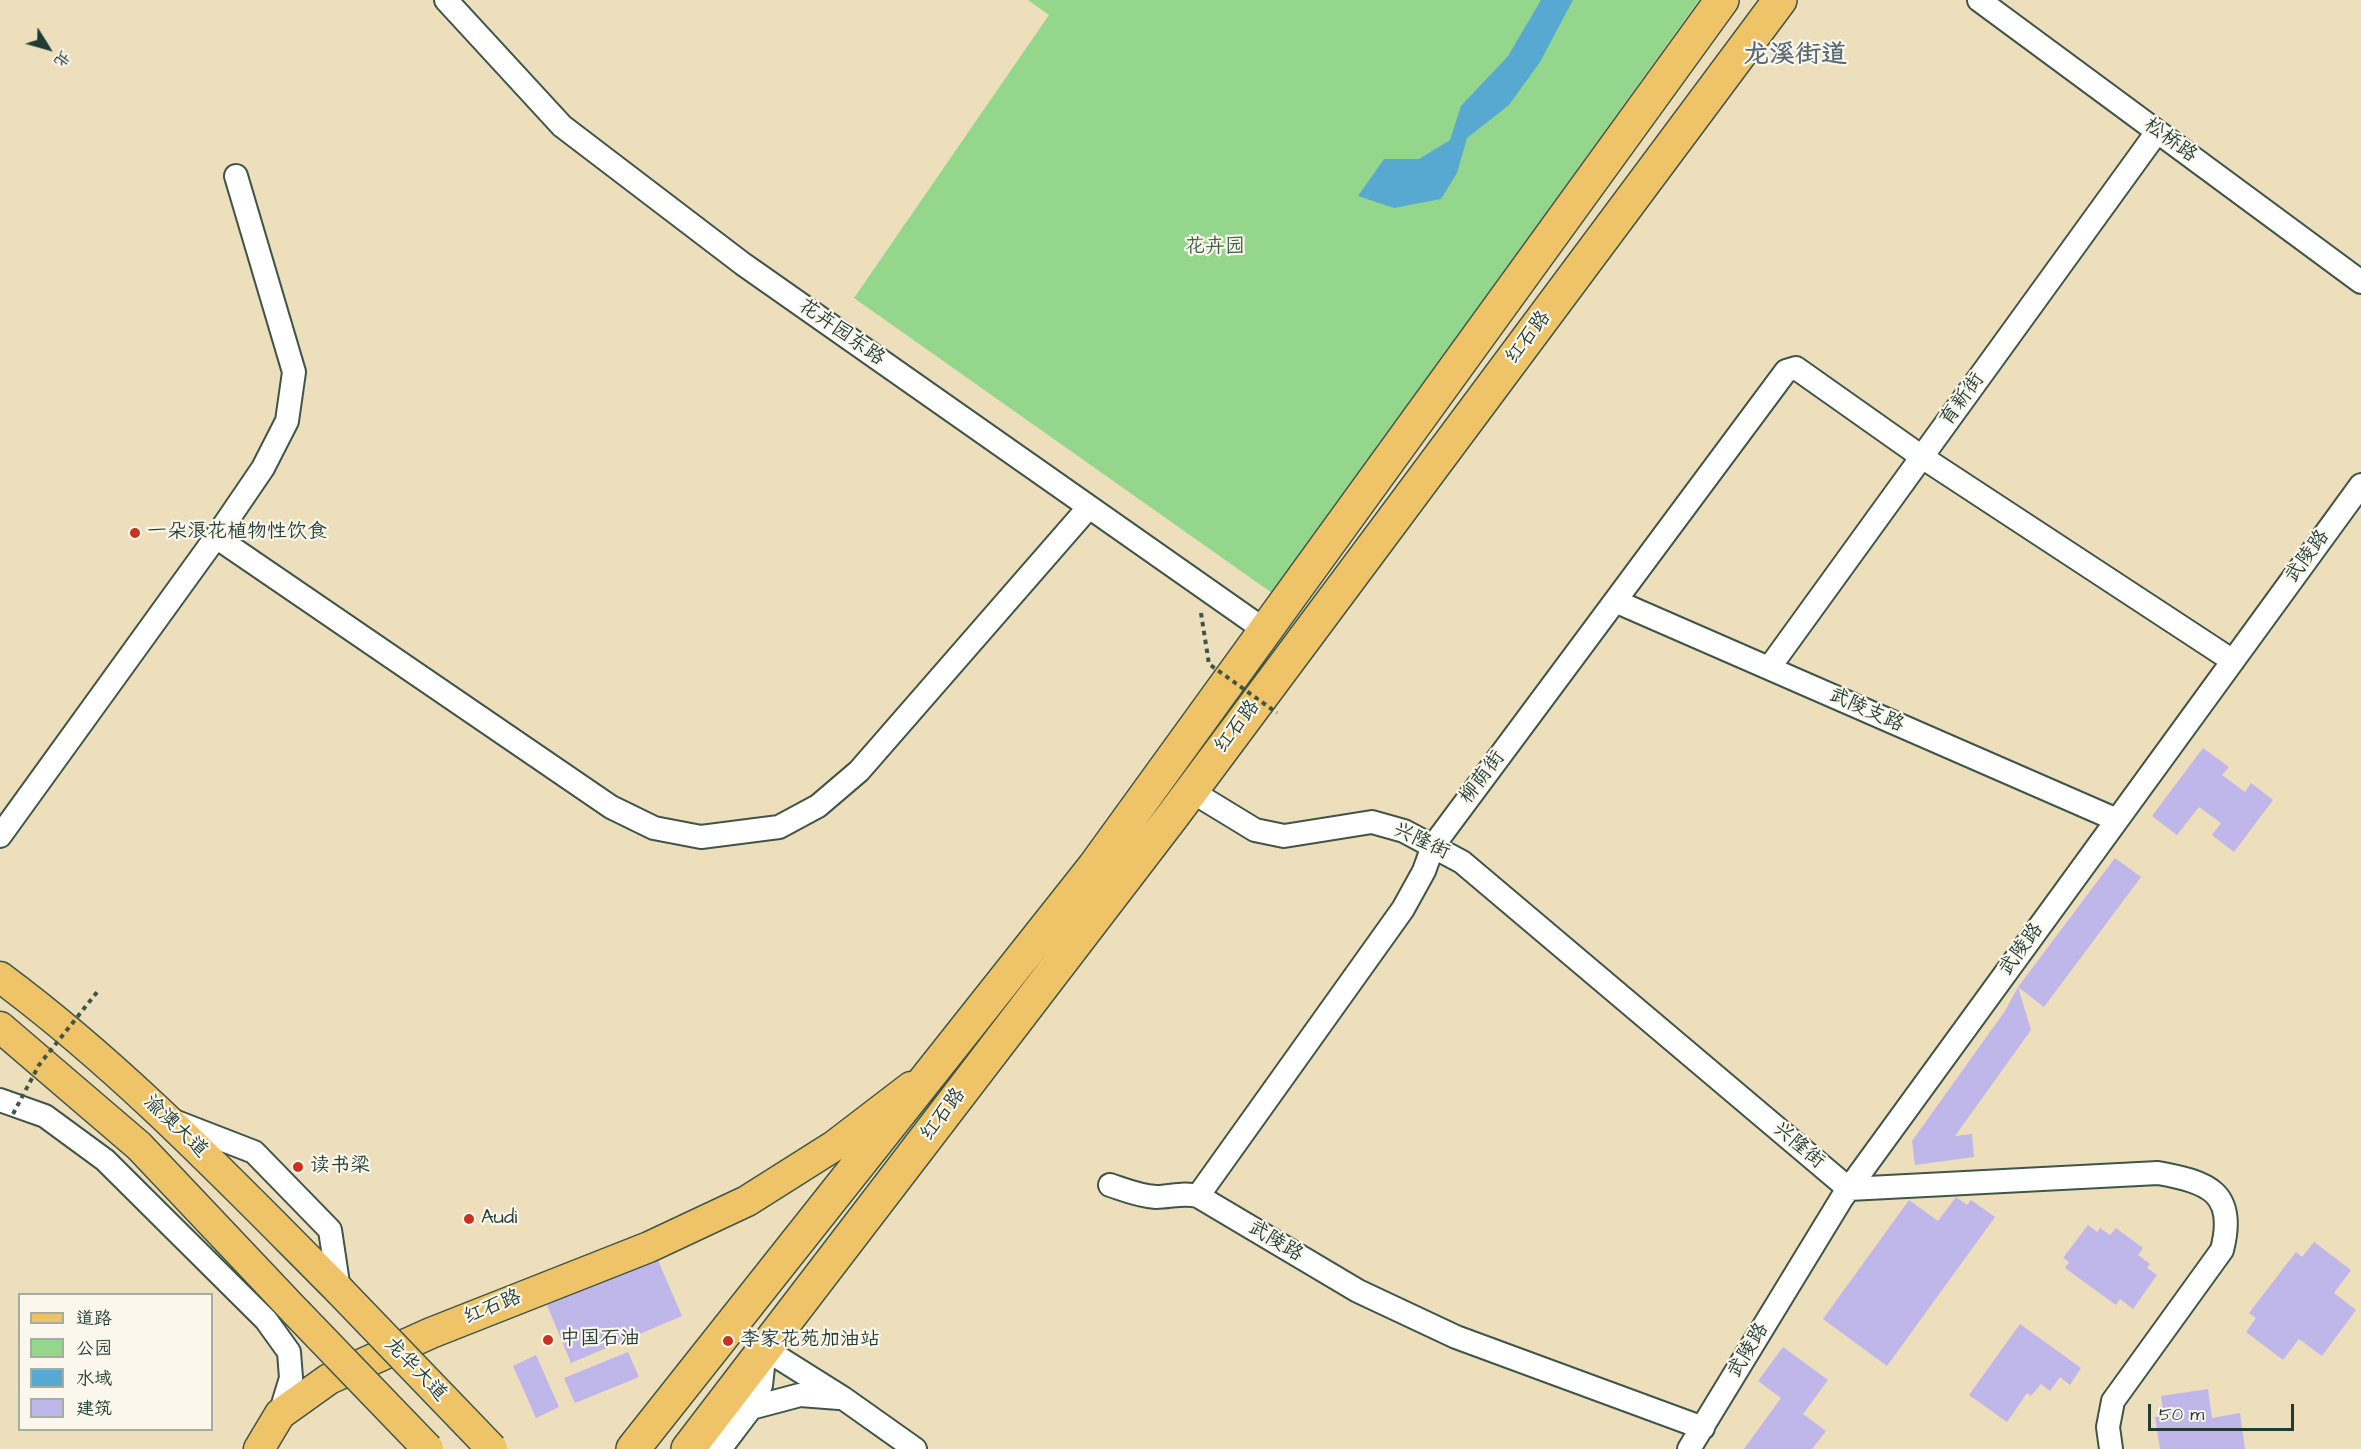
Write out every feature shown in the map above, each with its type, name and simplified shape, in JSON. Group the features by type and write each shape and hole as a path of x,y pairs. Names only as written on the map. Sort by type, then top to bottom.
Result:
{"highway":[{"name":"红石路","path":"633,1449 1094,867 1722,0"},
{"name":"红石路","path":"688,1449 1191,790 1780,0"}],"main road":[{"name":"渝澳大道","path":"0,977 39,1006 169,1119 339,1290"},
{"name":"渝澳大道","path":"0,1027 139,1146 428,1449"},
{"name":"红石路","path":"259,1449 280,1414 329,1379 421,1337 649,1247 747,1201 834,1146 927,1075"},
{"name":"龙华大道","path":"339,1290 492,1449"}],"street":[{"name":"花卉园东路","path":"446,0 562,126 743,264 1266,632"},
{"name":"松桥路","path":"1979,0 2361,282"},
{"name":"育新街","path":"1768,668 2157,132"},
{"path":"0,836 216,537 263,468 287,421 294,372 236,176"},
{"name":"柳荫街","path":"1198,1196 1403,909 1424,871 1433,846 1786,371 1796,368 1922,458"},
{"path":"1922,458 2233,661"},
{"name":"武陵路","path":"1689,1449 1849,1189 2361,485"},
{"path":"216,537 611,807 654,828 701,837 779,827 818,806 859,771 1089,507"},
{"name":"武陵支路","path":"1615,602 2117,820"},
{"name":"兴隆街","path":"1191,790 1255,830 1284,836 1372,822 1404,831 1462,862 1849,1189"},
{"path":"7,1107 45,1116 105,1160 266,1320 289,1353 291,1378 280,1414"},
{"path":"1849,1189 2158,1173 2193,1179 2212,1192 2226,1209 2227,1229 2222,1250 2113,1401 2108,1427 2111,1449"},
{"name":"武陵路","path":"1110,1185 1135,1194 1156,1197 1186,1193 1198,1196 1358,1291 1456,1337 1702,1428"},
{"path":"720,1449 751,1407 761,1385 765,1349 843,1398 915,1449"},
{"path":"751,1407 800,1395 843,1398"}],"path":[{"path":"1201,613 1209,664 1277,713"},
{"path":"7,1107 98,992"}],"green space":[{"name":"花卉园","path":"1028,0 1699,0 1272,593 854,298 1049,15"}],"water":[{"path":"1541,0 1573,0 1540,62 1509,105 1467,138 1457,173 1441,199 1394,208 1358,196 1384,159 1419,159 1450,140 1461,106 1508,56"}],"building":[{"path":"2203,748 2229,767 2222,775 2245,792 2251,783 2273,800 2234,852 2212,835 2221,823 2199,807 2177,835 2152,816"},
{"path":"2115,858 2141,877 2044,1007 2018,987"},
{"path":"2018,987 2031,1030 1955,1136 1972,1134 1974,1157 1915,1165 1912,1141 2005,1011"},
{"path":"1956,1197 1967,1205 1971,1200 1995,1217 1887,1366 1823,1319 1909,1200 1938,1221"},
{"path":"2088,1225 2097,1232 2100,1228 2110,1235 2116,1228 2143,1248 2138,1255 2150,1264 2147,1268 2157,1275 2133,1309 2120,1299 2116,1305 2065,1268 2069,1262 2063,1258"},
{"path":"2314,1242 2351,1270 2334,1293 2356,1310 2322,1356 2299,1339 2283,1360 2246,1332 2256,1318 2249,1313 2296,1252 2302,1257"},
{"path":"657,1258 682,1316 571,1363 547,1305"},
{"path":"2020,1324 2081,1368 2070,1385 2060,1377 2050,1391 2041,1384 2031,1396 2027,1393 2007,1422 1969,1395"},
{"path":"1783,1347 1828,1380 1803,1414 1826,1431 1812,1449 1744,1449 1781,1398 1758,1381"},
{"path":"628,1352 639,1377 575,1403 564,1378"},
{"path":"536,1355 559,1407 536,1418 513,1366"},
{"path":"2208,1389 2212,1418 2240,1413 2245,1449 2160,1449 2155,1417 2164,1416 2161,1396"}],"place":[{"name":"一朵浪花植物性饮食","path":"135,533"},
{"name":"读书梁","path":"298,1167"},
{"name":"Audi","path":"469,1219"},
{"name":"中国石油","path":"548,1340"},
{"name":"李家花苑加油站","path":"728,1341"}],"district":[{"name":"龙溪街道","path":"1795,57"}]}
